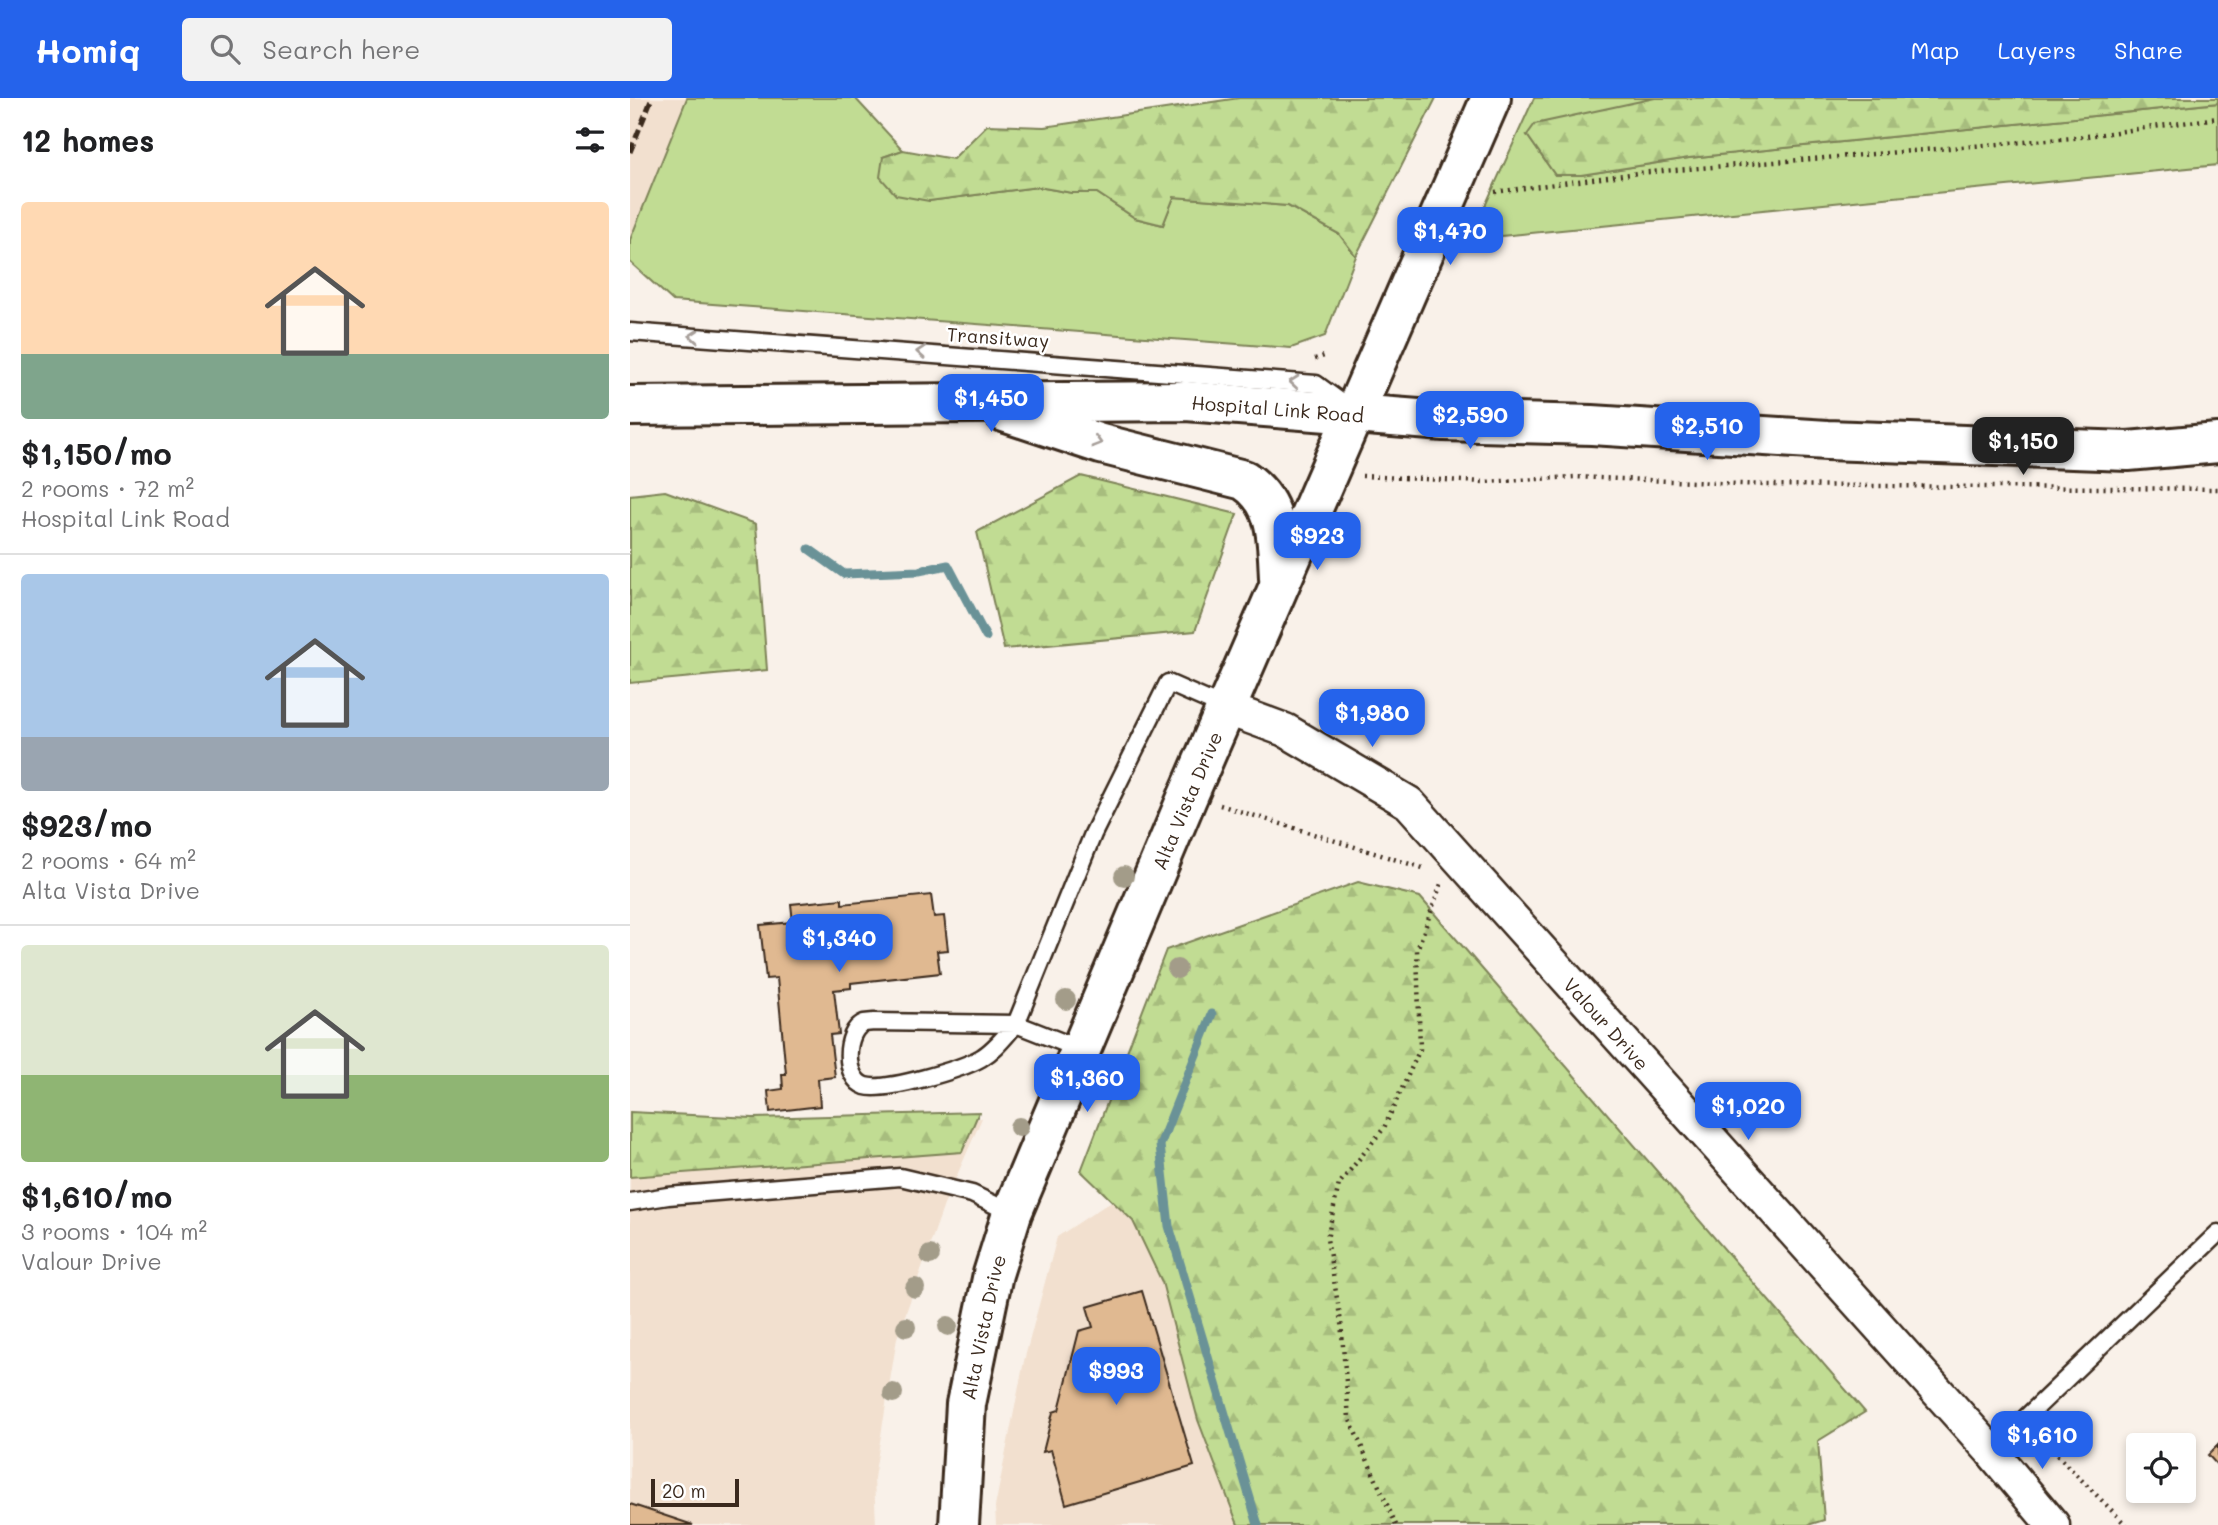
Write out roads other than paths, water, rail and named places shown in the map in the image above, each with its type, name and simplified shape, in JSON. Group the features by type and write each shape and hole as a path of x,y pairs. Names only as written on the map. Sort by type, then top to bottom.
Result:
{"street":[{"name":"Alta Vista Drive","path":"959,1525 966,1404 993,1274 1012,1213 1225,708 1491,98"},
{"name":"Hospital Link Road","path":"630,406 986,405 1186,401 1353,411 1444,421 1592,425 1827,440 2128,450 2218,443"},
{"path":"986,405 1101,444 1244,480 1261,493 1270,507 1276,529 1280,584"},
{"name":"Valour Drive","path":"1225,708 1285,730 1409,803 1991,1451 2053,1525"}],"lane":[{"name":"Transitway","path":"630,332 1002,358 1316,384 1353,411"},
{"path":"1082,1050 1016,1024 864,1023 857,1026 850,1037 852,1071 861,1084 876,1087 954,1070 992,1051 1016,1024 1093,834 1168,683 1225,708"},
{"path":"630,1202 668,1196 900,1177 972,1194 1012,1213"},
{"path":"1991,1451 2218,1233"}],"waterway":[{"path":"809,549 844,574 919,571 948,565 986,637"},
{"path":"1212,1014 1160,1145 1169,1226 1258,1525"}],"railway":[{"path":"630,152 652,98"}]}
